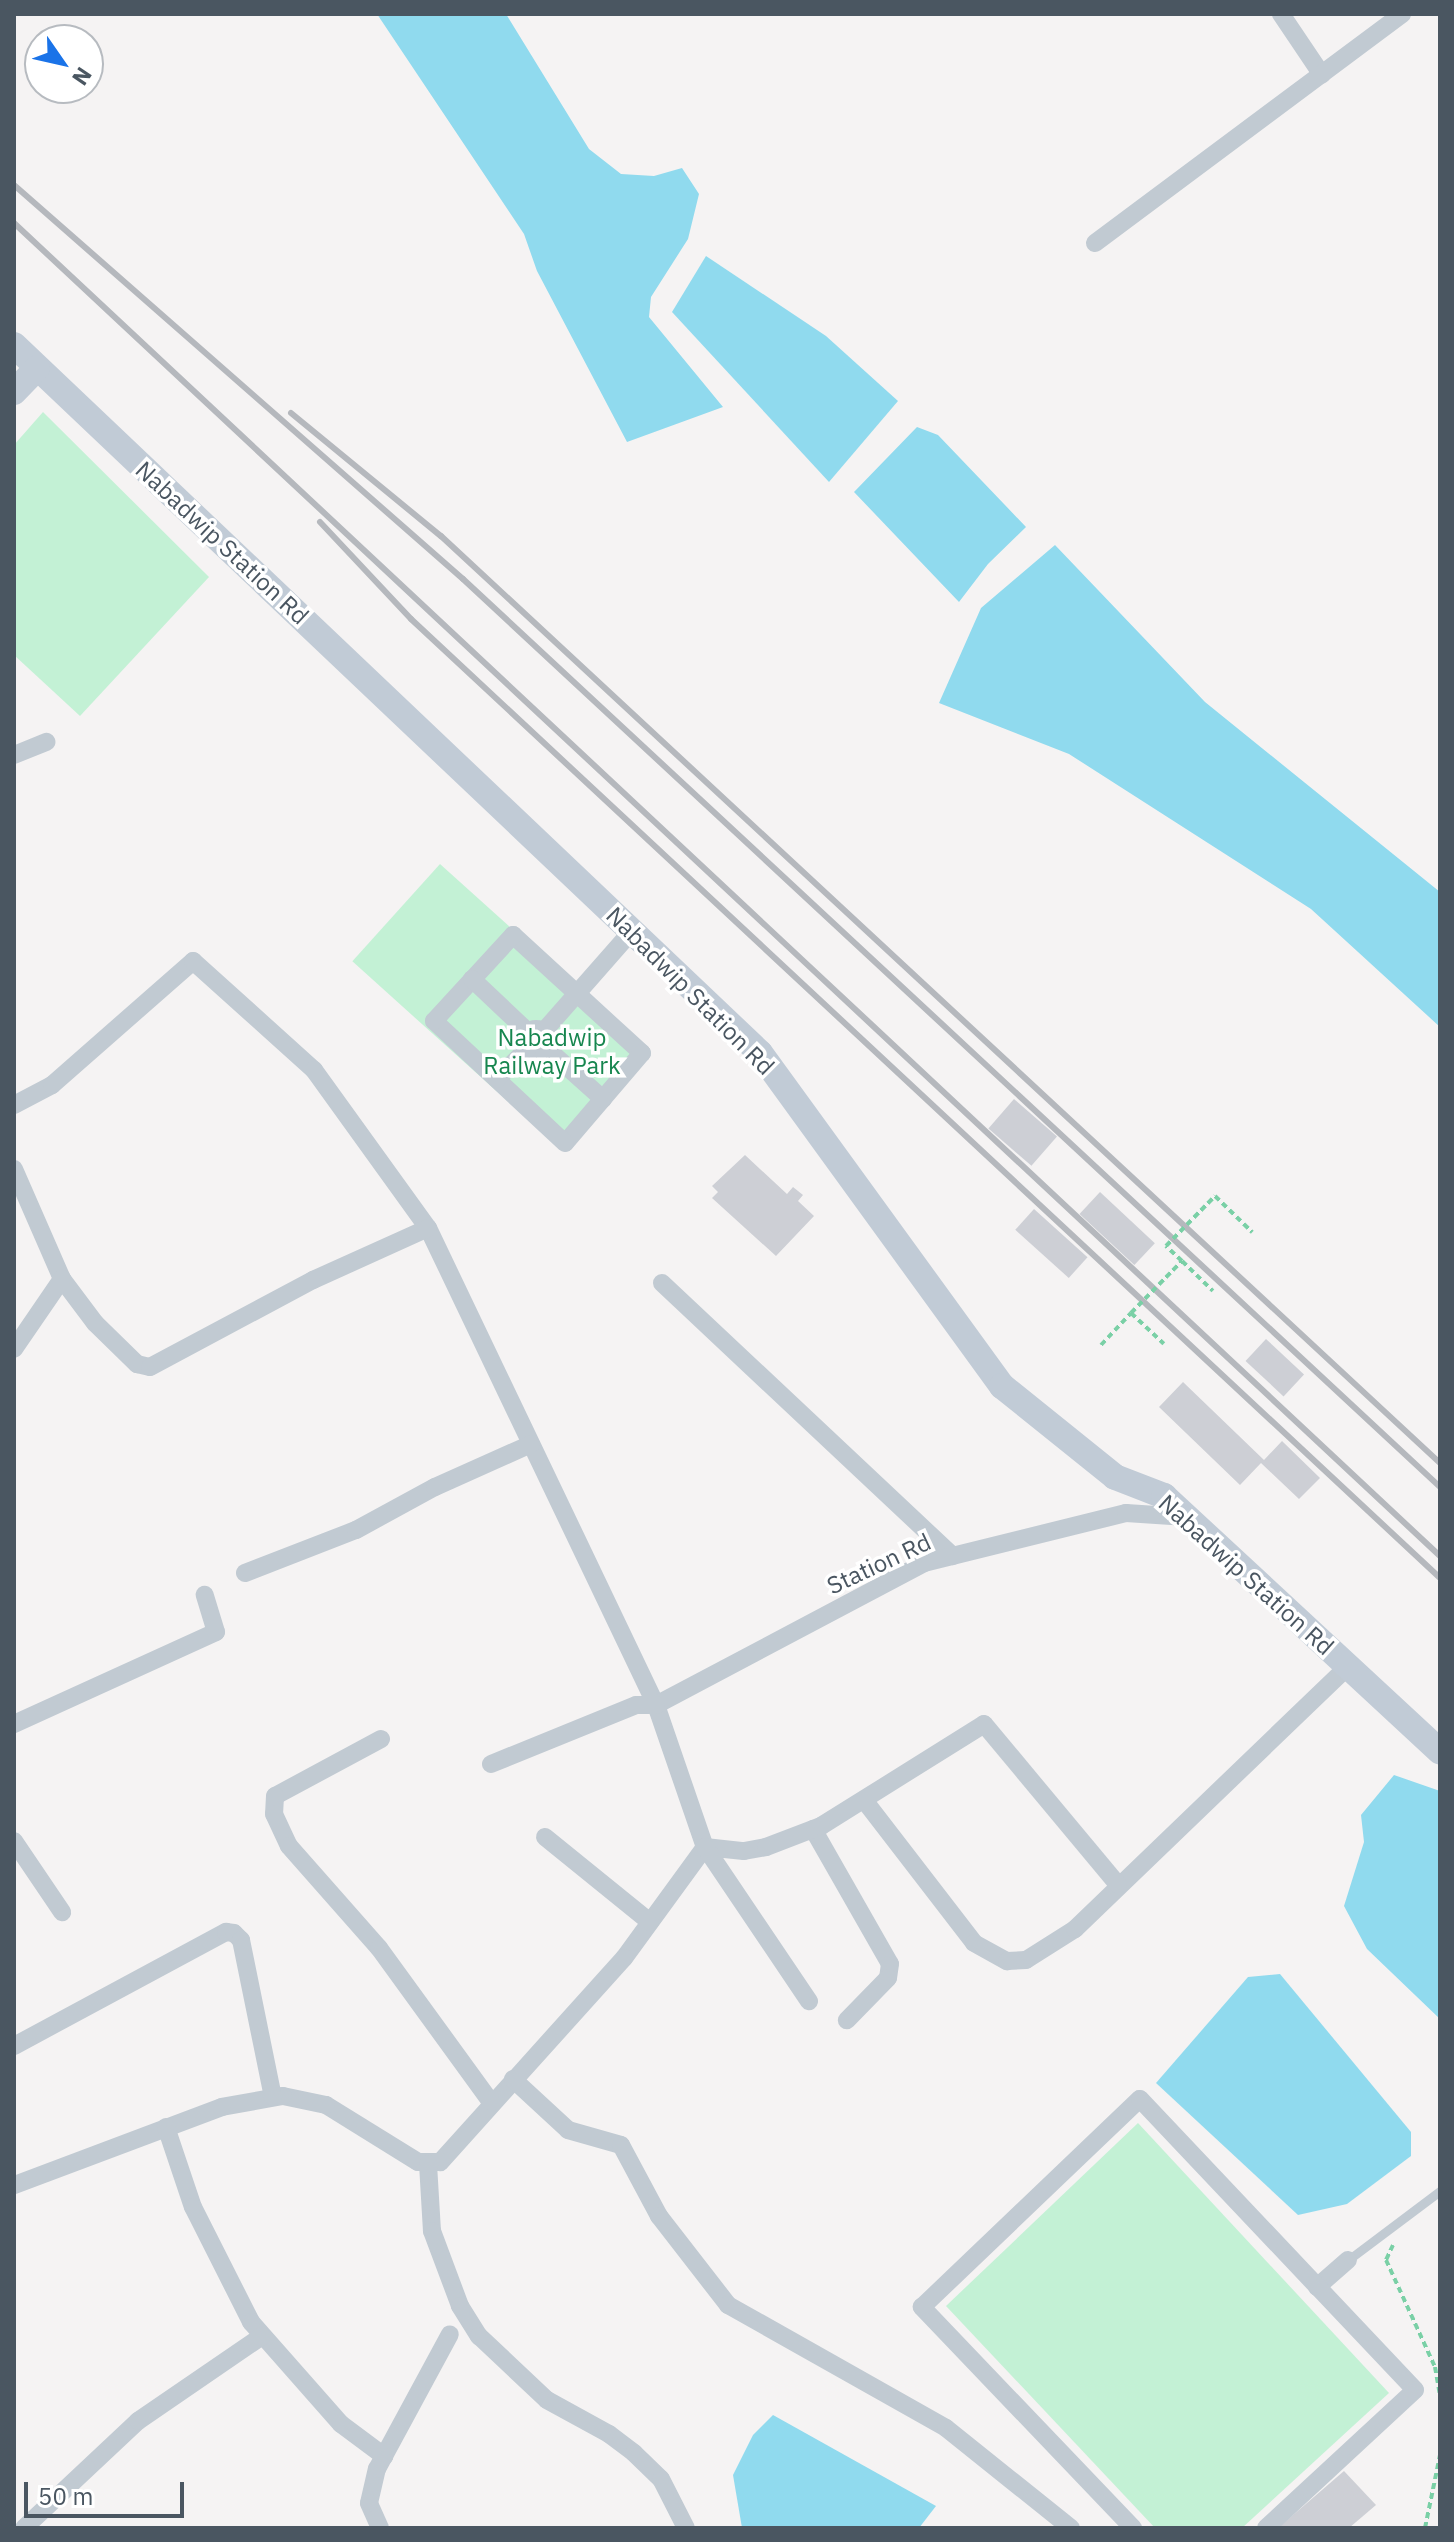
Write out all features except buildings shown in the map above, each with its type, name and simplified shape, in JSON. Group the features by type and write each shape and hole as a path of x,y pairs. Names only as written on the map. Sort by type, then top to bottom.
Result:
{"main road":[{"name":"Nabadwip Station Rd","path":"14,345 760,1053 1002,1386 1115,1477 1164,1496 1440,1752"},
{"path":"14,392 37,368"}],"street":[{"path":"1281,14 1322,75"},
{"path":"1095,243 1402,14"},
{"path":"14,755 47,742"},
{"path":"497,1079 536,1040 632,931"},
{"path":"513,935 642,1053 565,1143 434,1021 472,979 513,935"},
{"path":"14,1105 52,1085 193,961 314,1070 428,1228 656,1705 705,1847 809,2001"},
{"path":"472,979 603,1099"},
{"path":"14,1169 62,1279 95,1323 137,1364 150,1367 326,1274 428,1228"},
{"path":"14,1349 62,1279"},
{"path":"662,1283 953,1556"},
{"path":"245,1573 356,1530 435,1487 531,1444"},
{"name":"Station Rd","path":"491,1764 636,1705 656,1705 924,1563 1126,1513 1187,1517"},
{"path":"14,1724 216,1632 205,1595"},
{"path":"864,1800 974,1943 1007,1961 1041,1954 1347,1667"},
{"path":"705,1847 744,1851 813,1829 984,1724 1118,1885"},
{"path":"381,1739 275,1796 274,1814 289,1846 379,1948 491,2102"},
{"path":"813,1829 890,1964 888,1978 847,2020"},
{"path":"545,1837 650,1922"},
{"path":"14,1841 62,1912"},
{"path":"14,2185 222,2107 273,2097 326,2105 428,2164 440,2162 650,1922 705,1847"},
{"path":"14,2046 226,1932 234,1933 241,1940 273,2097"},
{"path":"513,2079 568,2130 621,2145 659,2216 728,2305 946,2428 1071,2528"},
{"path":"1133,2528 922,2307 1140,2099 1415,2390 1266,2528"},
{"path":"166,2127 193,2207 262,2336 341,2424 384,2456"},
{"path":"428,2164 432,2231 460,2306 479,2336 547,2400 609,2434 634,2453 661,2479 686,2528"},
{"path":"1317,2287 1348,2260"},
{"path":"372,2525 371,2488 384,2456 450,2334"},
{"path":"24,2528 138,2421 262,2336"}],"lane":[{"path":"1348,2260 1440,2191"}],"path":[{"path":"1213,1291 1166,1246 1215,1196 1252,1232"},
{"path":"1101,1345 1182,1261"},
{"path":"1131,1313 1164,1344"},
{"path":"1404,2218 1386,2260 1435,2367 1440,2394"},
{"path":"1425,2528 1440,2455"}],"green space":[{"path":"43,412 209,577 80,716 14,655 14,445"},
{"name":"Nabadwip Railway Park","path":"440,864 650,1053 563,1151 352,961"},
{"path":"1138,2123 1389,2393 1242,2528 1155,2528 946,2306"}],"water":[{"path":"377,14 506,14 589,149 621,174 654,176 682,168 699,194 688,239 651,297 649,317 723,407 627,442 537,271 524,234"},
{"path":"706,256 826,336 898,401 829,482 672,312"},
{"path":"917,427 938,435 1026,527 988,564 959,602 854,492"},
{"path":"1055,545 1205,702 1440,892 1440,1027 1311,909 1069,754 939,703 981,608"},
{"path":"1394,1775 1440,1791 1440,2019 1367,1949 1344,1906 1364,1842 1361,1815"},
{"path":"1280,1974 1411,2132 1411,2156 1347,2204 1298,2215 1156,2083 1248,1977"},
{"path":"773,2415 936,2506 919,2528 742,2528 733,2475 753,2435"}],"railway":[{"path":"14,185 463,579 1440,1487"},
{"path":"14,223 1440,1556"},
{"path":"291,413 441,536 1440,1463"},
{"path":"320,522 411,619 1440,1578"}]}
